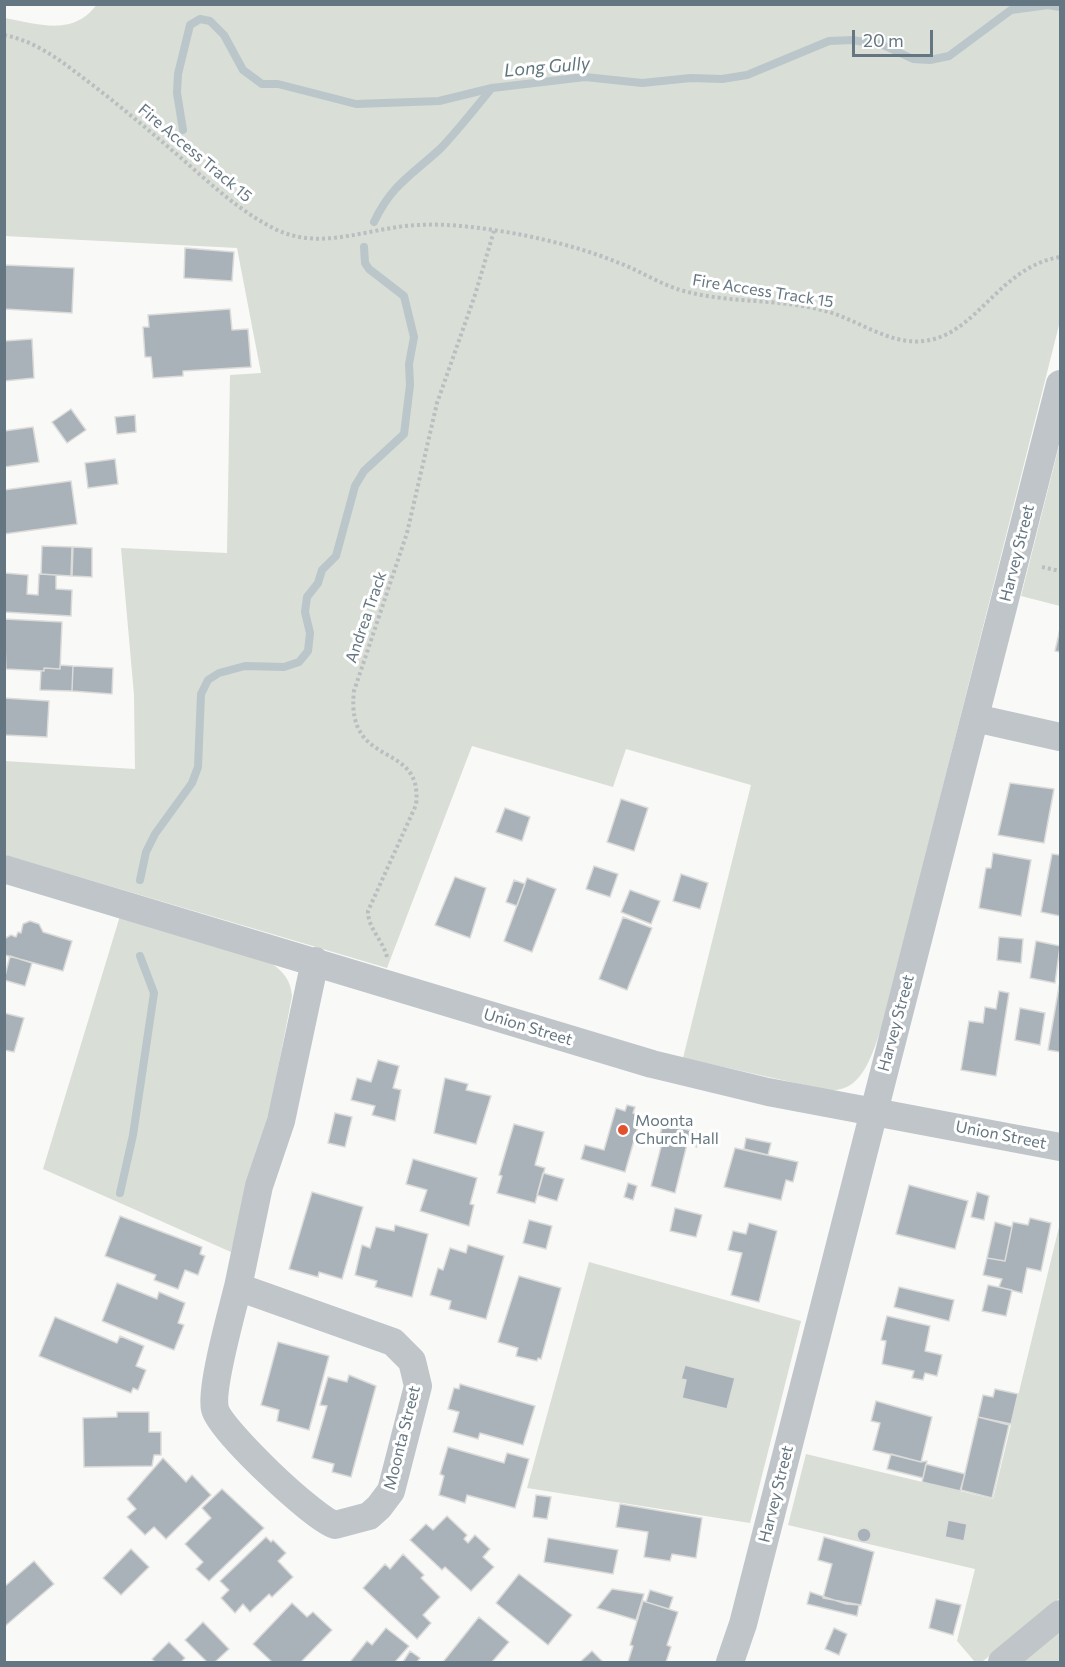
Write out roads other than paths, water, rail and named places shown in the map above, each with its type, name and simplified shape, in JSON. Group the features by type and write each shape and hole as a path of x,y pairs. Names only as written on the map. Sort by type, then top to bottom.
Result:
{"street":[{"name":"Harvey Street","path":"730,1662 743,1624 1060,384"},
{"path":"975,718 1060,737"},
{"name":"Union Street","path":"4,869 652,1064 768,1092 1060,1147"},
{"name":"Moonta Street","path":"238,1287 393,1342 412,1361 418,1386 391,1491 369,1516 335,1524 313,1514 218,1416 215,1393 259,1186 281,1121 315,961"},
{"path":"1002,1662 1060,1614"}],"waterway":[{"name":"Long Gully","path":"183,130 177,93 178,74 190,25 200,19 210,21 224,35 243,70 262,84 278,84 356,104 439,101 492,88 585,77 642,83 691,78 722,79 747,75 829,41 852,40 883,45 913,59 930,60 949,56 1011,10 1048,5 1060,7"},
{"path":"374,222 395,189 441,148 492,88"},
{"path":"140,880 146,852 155,834 192,783 198,767 201,694 208,680 219,673 245,666 284,667 299,662 308,651 310,633 305,612 307,597 318,583 322,570 336,556 355,486 364,471 404,434 410,385 409,364 414,337 404,296 369,269 365,263 364,247"},
{"path":"120,1193 133,1135 154,993 140,956"}],"place":[{"name":"Moonta Church Hall","path":"623,1130"}]}
